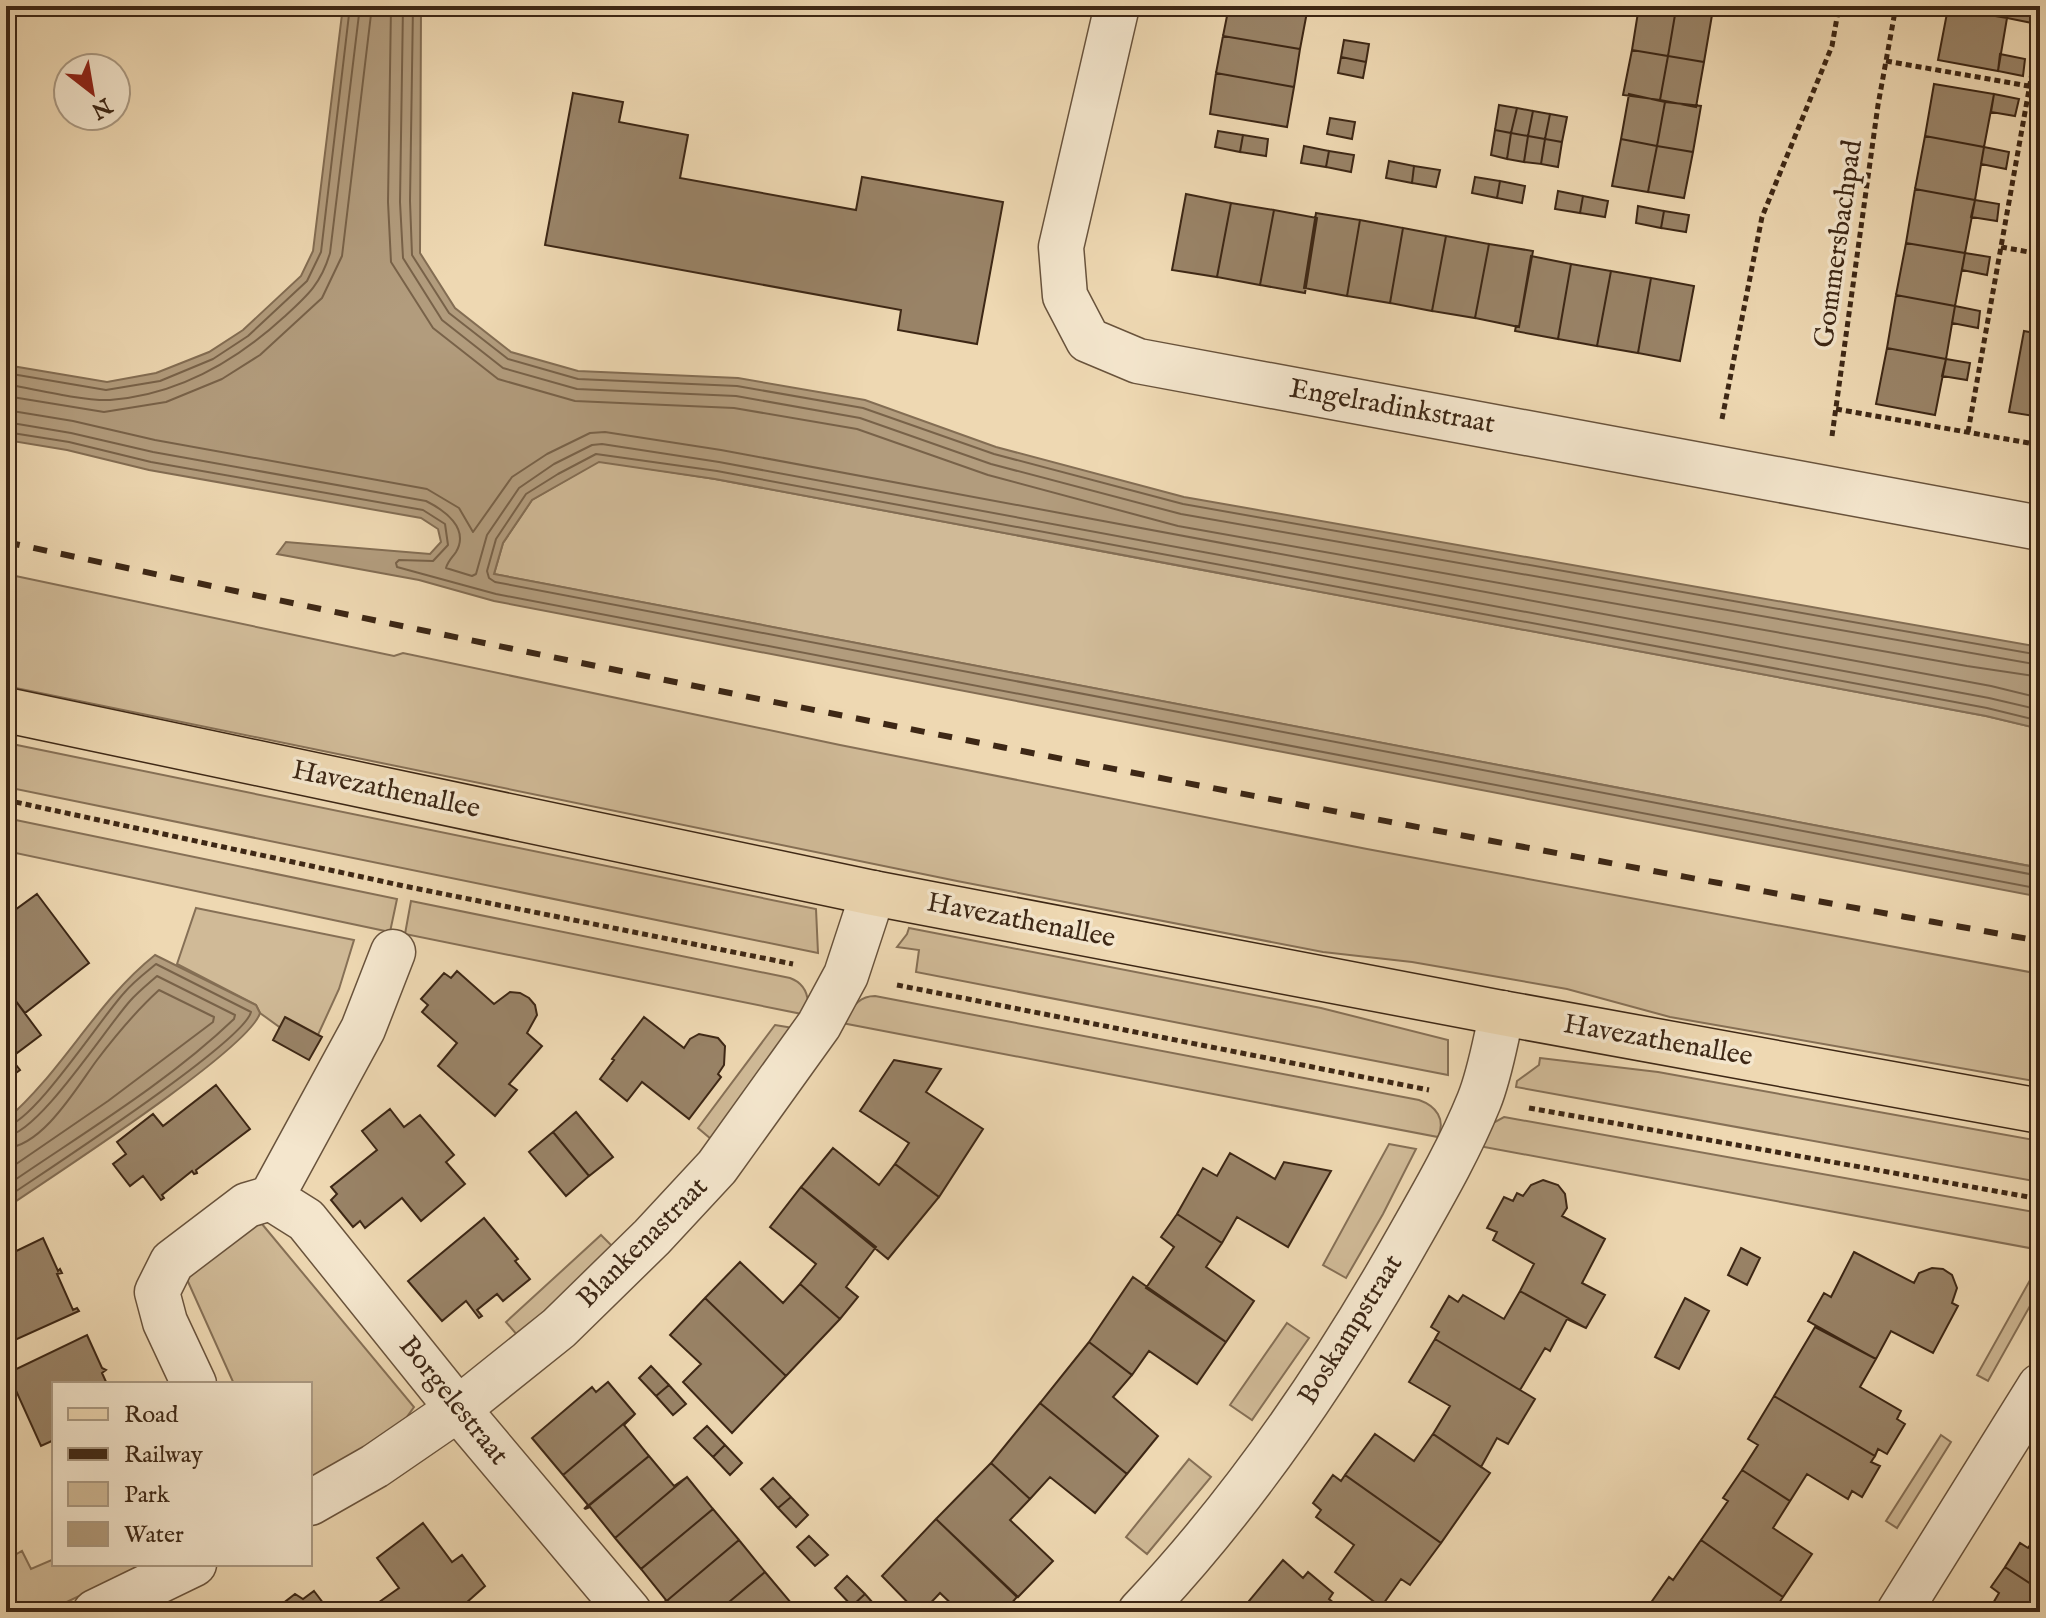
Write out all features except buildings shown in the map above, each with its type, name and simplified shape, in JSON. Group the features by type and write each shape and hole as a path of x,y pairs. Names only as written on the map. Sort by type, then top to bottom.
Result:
{"main road":[{"name":"Havezathenallee","path":"6,710 873,893 1502,1013 2040,1111"}],"street":[{"name":"Engelradinkstraat","path":"1117,6 1061,247 1065,296 1088,340 1138,361 2040,528"},
{"name":"Blankenastraat","path":"312,1502 375,1466 458,1409 559,1328 652,1237 717,1167 819,1025 846,975 873,893"},
{"path":"193,1382 165,1322 157,1292 172,1262 247,1205 271,1198 363,1029 393,952"},
{"name":"Boskampstraat","path":"1140,1612 1246,1487 1319,1383 1385,1280 1480,1100 1502,1013"},
{"name":"Borgelestraat","path":"271,1198 306,1220 458,1409 629,1612"},
{"path":"1899,1612 2040,1386"},
{"path":"95,1612 190,1566"}],"path":[{"name":"Gommersbachpad","path":"1711,466 1738,348 1762,217 1832,46 1839,6"},
{"name":"Gommersbachpad","path":"1824,489 1896,6"},
{"path":"1968,432 2040,28"},
{"path":"1886,61 2040,88"},
{"path":"2001,247 2040,254"},
{"path":"1836,408 2040,445"},
{"path":"6,800 404,886 1480,1100 2040,1199"}],"green space":[{"path":"599,461 715,479 1986,716 2040,729 2040,868 494,574 503,543 532,500"},
{"path":"6,574 394,656 403,653 840,745 1367,849 2040,974 2040,1082 1670,1017 1567,989 1412,962 1323,952 957,881 6,686"},
{"path":"12,744 816,909 818,953 6,787 6,759"},
{"path":"6,818 397,899 390,932 6,851"},
{"path":"411,901 790,978 803,987 808,1002 802,1014 405,934"},
{"path":"196,908 354,940 339,989 311,1050 260,1013 256,1005 177,964"},
{"path":"909,928 1321,1008 1448,1040 1448,1075 916,972 919,950 897,947"},
{"path":"875,996 1419,1100 1438,1114 1440,1130 1438,1137 842,1023 859,1001"},
{"path":"775,1025 793,1028 711,1139 698,1128"},
{"path":"1540,1058 1658,1072 2040,1141 2040,1182 1516,1087 1517,1081 1539,1065"},
{"path":"1504,1117 2040,1213 2040,1250 1479,1146 1493,1123"},
{"path":"1389,1144 1416,1149 1346,1278 1323,1265"},
{"path":"262,1224 414,1407 401,1425 312,1480 312,1382 233,1382 185,1275 244,1229"},
{"path":"601,1235 613,1247 518,1336 506,1322"},
{"path":"2039,1264 2040,1288 1988,1381 1977,1375"},
{"path":"1287,1323 1309,1338 1252,1420 1230,1405"},
{"path":"1941,1435 1951,1442 1897,1528 1886,1521"},
{"path":"1189,1459 1211,1477 1147,1554 1126,1537"},
{"path":"22,1551 31,1569 52,1560 52,1566 142,1566 46,1612 6,1612 6,1560"}],"water":[{"path":"343,6 421,6 420,253 455,308 511,352 578,371 738,378 865,400 996,447 1184,497 2040,647 2040,729 1986,716 715,479 599,462 532,500 503,543 494,574 2040,868 2040,897 494,601 419,580 277,554 286,542 430,554 441,542 438,529 421,518 149,470 67,450 6,440 6,365 107,382 156,373 209,352 243,330 301,276 313,251"},
{"path":"155,955 256,1005 260,1013 248,1031 186,1083 6,1208 6,1120 45,1080 115,994"}],"railway":[{"path":"6,542 513,649 1021,751 2040,941"}]}
